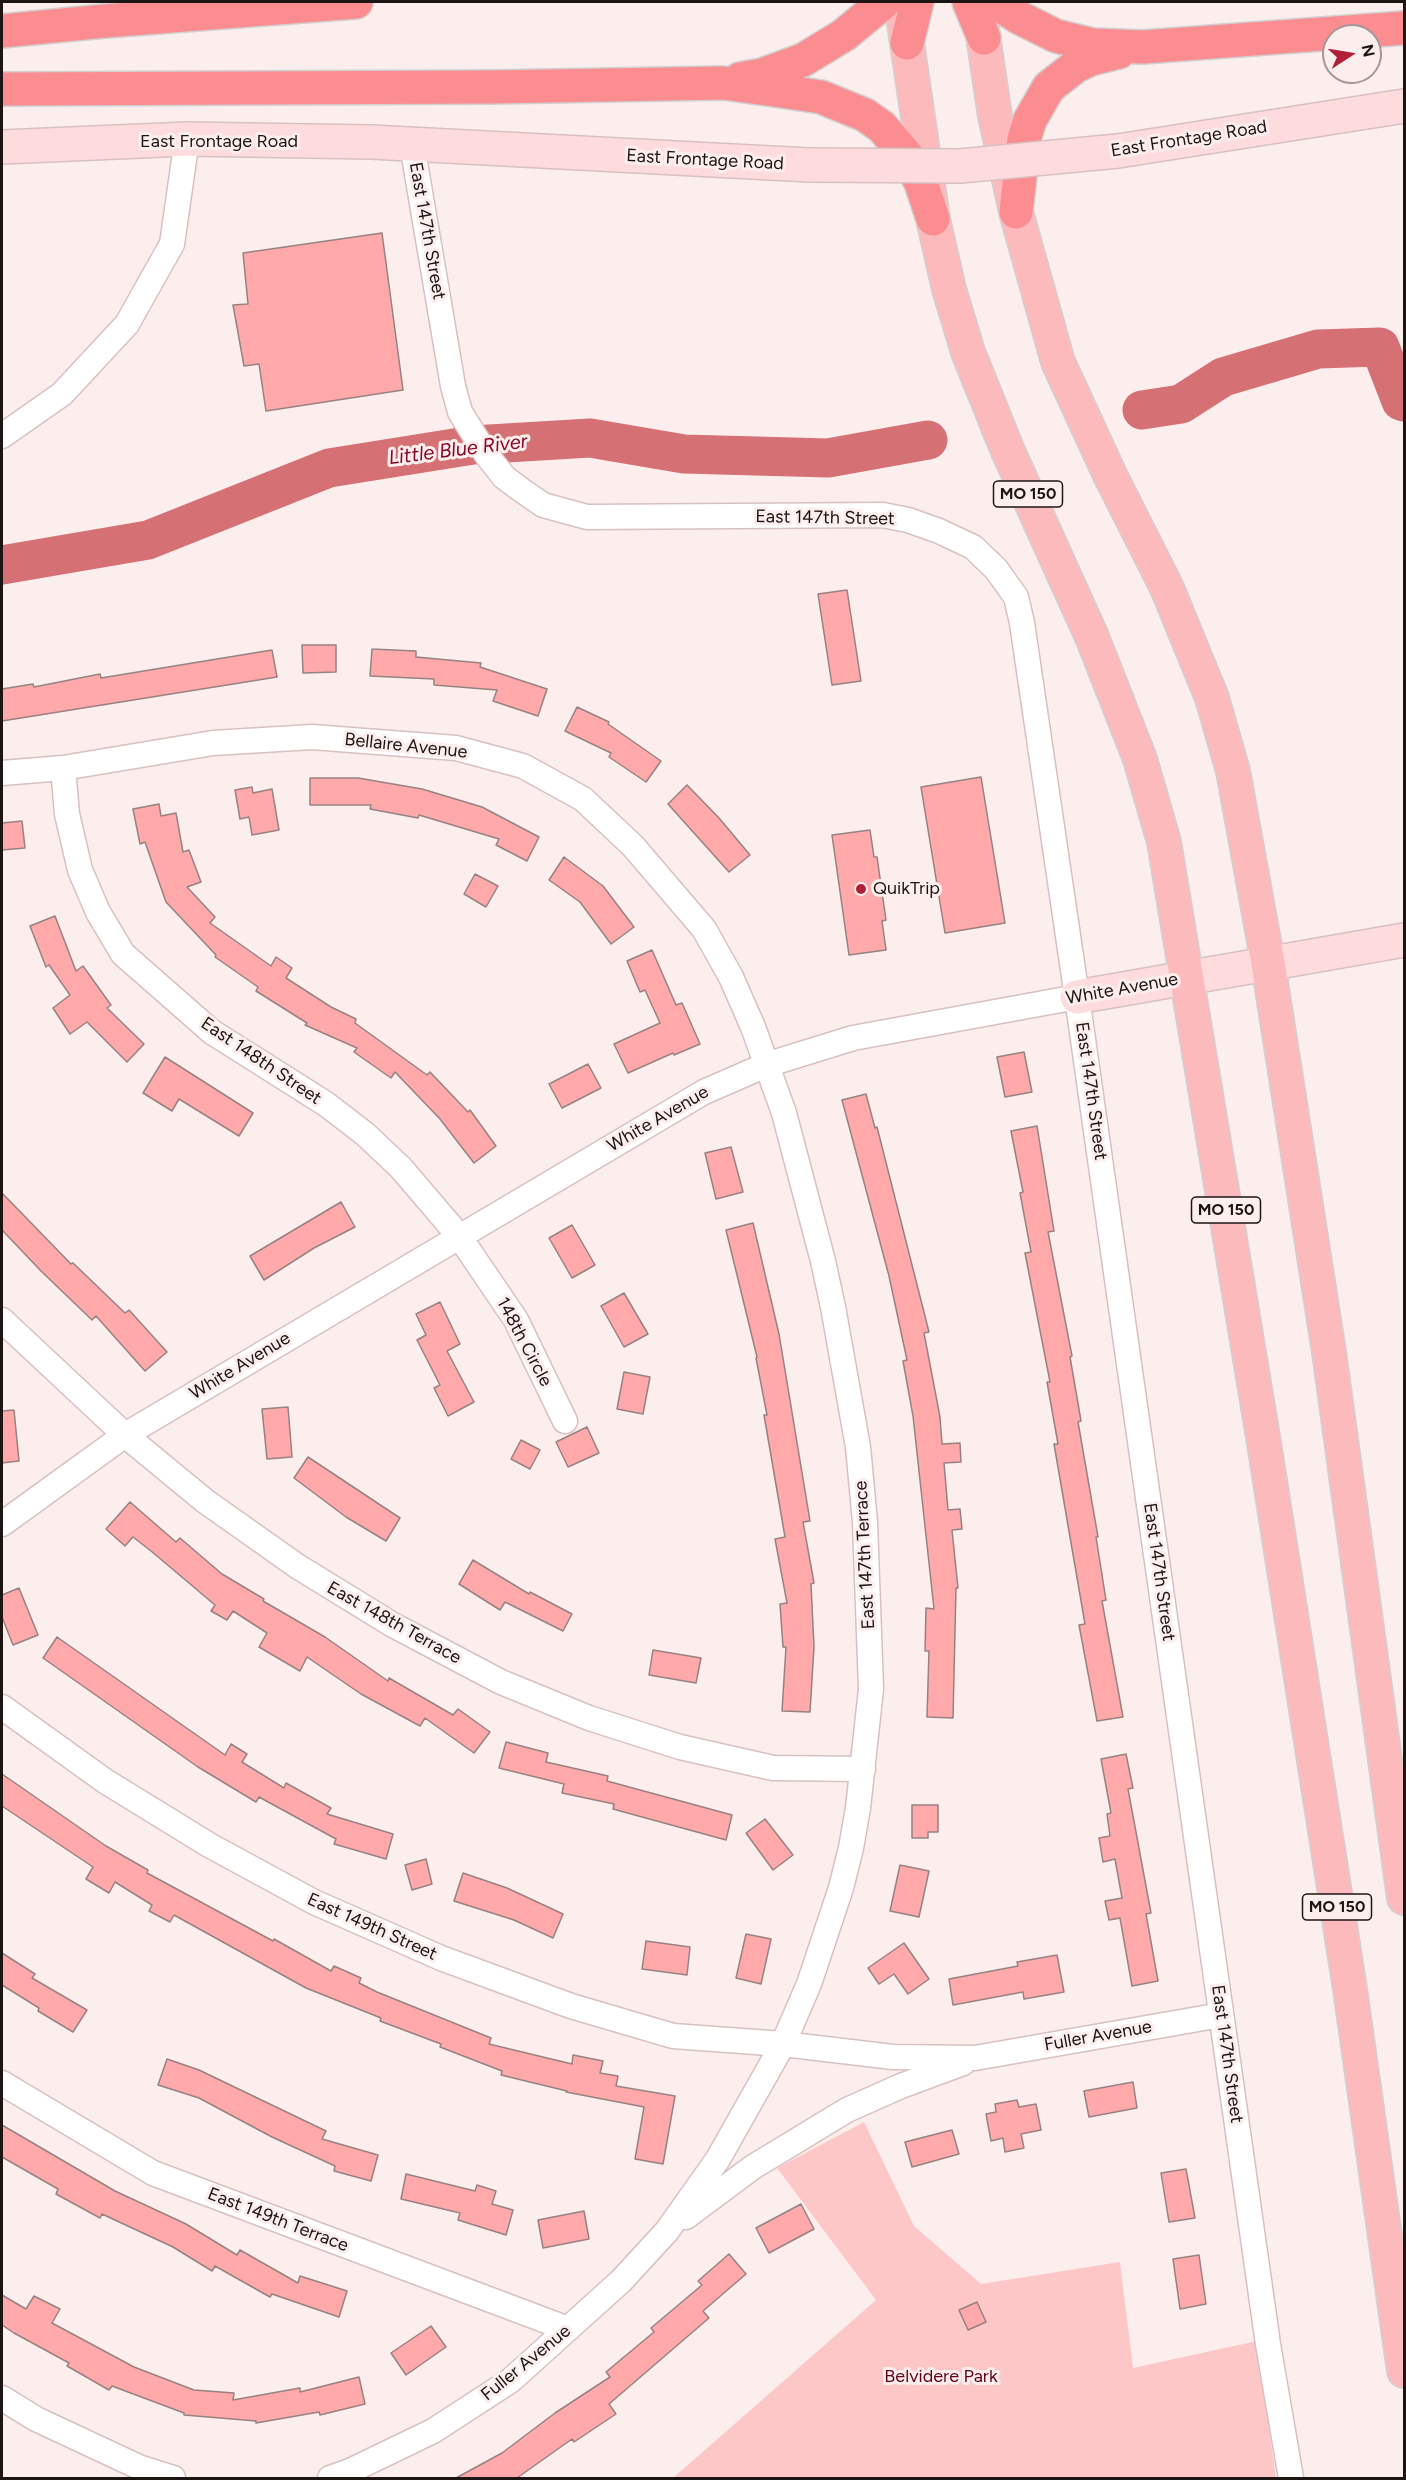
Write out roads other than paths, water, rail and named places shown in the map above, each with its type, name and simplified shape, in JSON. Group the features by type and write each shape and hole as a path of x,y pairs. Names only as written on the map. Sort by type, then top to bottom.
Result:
{"highway":[{"path":"2,31 356,2"},
{"path":"723,83 762,75 803,60 844,34 884,2"},
{"path":"907,43 916,2"},
{"path":"969,2 984,38"},
{"path":"995,2 1020,18 1056,36 1093,45 1143,47 1404,28"},
{"path":"1016,212 1024,139 1030,120 1049,87 1069,71 1091,59 1143,47"},
{"path":"2,89 479,87 723,83 821,97 865,115 882,127 908,157 921,183 933,219"}],"main road":[{"name":"MO 150","path":"901,2 933,219 949,289 968,352 1007,449 1092,637 1140,759 1164,842 1264,1443 1344,1954 1404,2371"},
{"path":"978,2 995,116 1016,212 1058,362 1110,475 1167,588 1212,698 1233,771 1268,963 1329,1352 1404,1898"}],"street":[{"name":"East Frontage Road","path":"2,147 187,139 412,145 809,165 960,166 1118,151 1404,106"},
{"path":"2,436 62,394 127,324 172,244 187,139"},
{"name":"East 147th Street","path":"412,145 453,386 460,412 486,454 504,477 543,505 587,517 883,515 918,523 973,548 996,569 1016,597 1022,622 1077,997 1268,2344 1291,2478"},
{"name":"Bellaire Avenue","path":"2,773 63,768 213,743 312,737 456,748 523,766 583,799 633,846 704,929 731,977 753,1027 766,1065"},
{"name":"East 148th Street","path":"63,768 67,814 80,870 98,912 123,954 212,1032 326,1104 365,1134 401,1168 459,1236"},
{"name":"White Avenue","path":"2,1524 125,1435 704,1092 766,1065 853,1038 1404,940"},
{"name":"East 147th Terrace","path":"766,1065 784,1113 823,1261 858,1447 865,1522 871,1689 863,1769 851,1848 841,1888 809,1984 783,2044"},
{"name":"148th Circle","path":"459,1236 516,1320 565,1421"},
{"name":"East 148th Terrace","path":"2,1320 125,1435 205,1501 297,1566 393,1625 501,1682 589,1718 680,1747 773,1767 863,1769"},
{"name":"East 149th Street","path":"2,1707 105,1781 209,1845 314,1902 441,1958 571,2006 673,2036 783,2044"},
{"name":"Fuller Avenue","path":"330,2478 350,2471 433,2431 510,2381 621,2280 667,2231 718,2159 783,2044 893,2057 975,2058 1221,2015"},
{"name":"Fuller Avenue","path":"667,2231 753,2167 847,2110 901,2086 975,2058"},
{"name":"East 149th Terrace","path":"2,2083 153,2173 568,2329"},
{"path":"2,2398 36,2419 140,2473 173,2478"}],"waterway":[{"name":"Little Blue River","path":"1142,410 1181,404 1223,377 1318,349 1380,347 1401,401 1404,402"},
{"name":"Little Blue River","path":"2,565 148,540 329,468 473,445 590,438 684,454 828,458 928,440"}],"place":[{"name":"QuikTrip","path":"861,889"}],"park label":[{"name":"Belvidere Park","path":"941,2377"}]}
